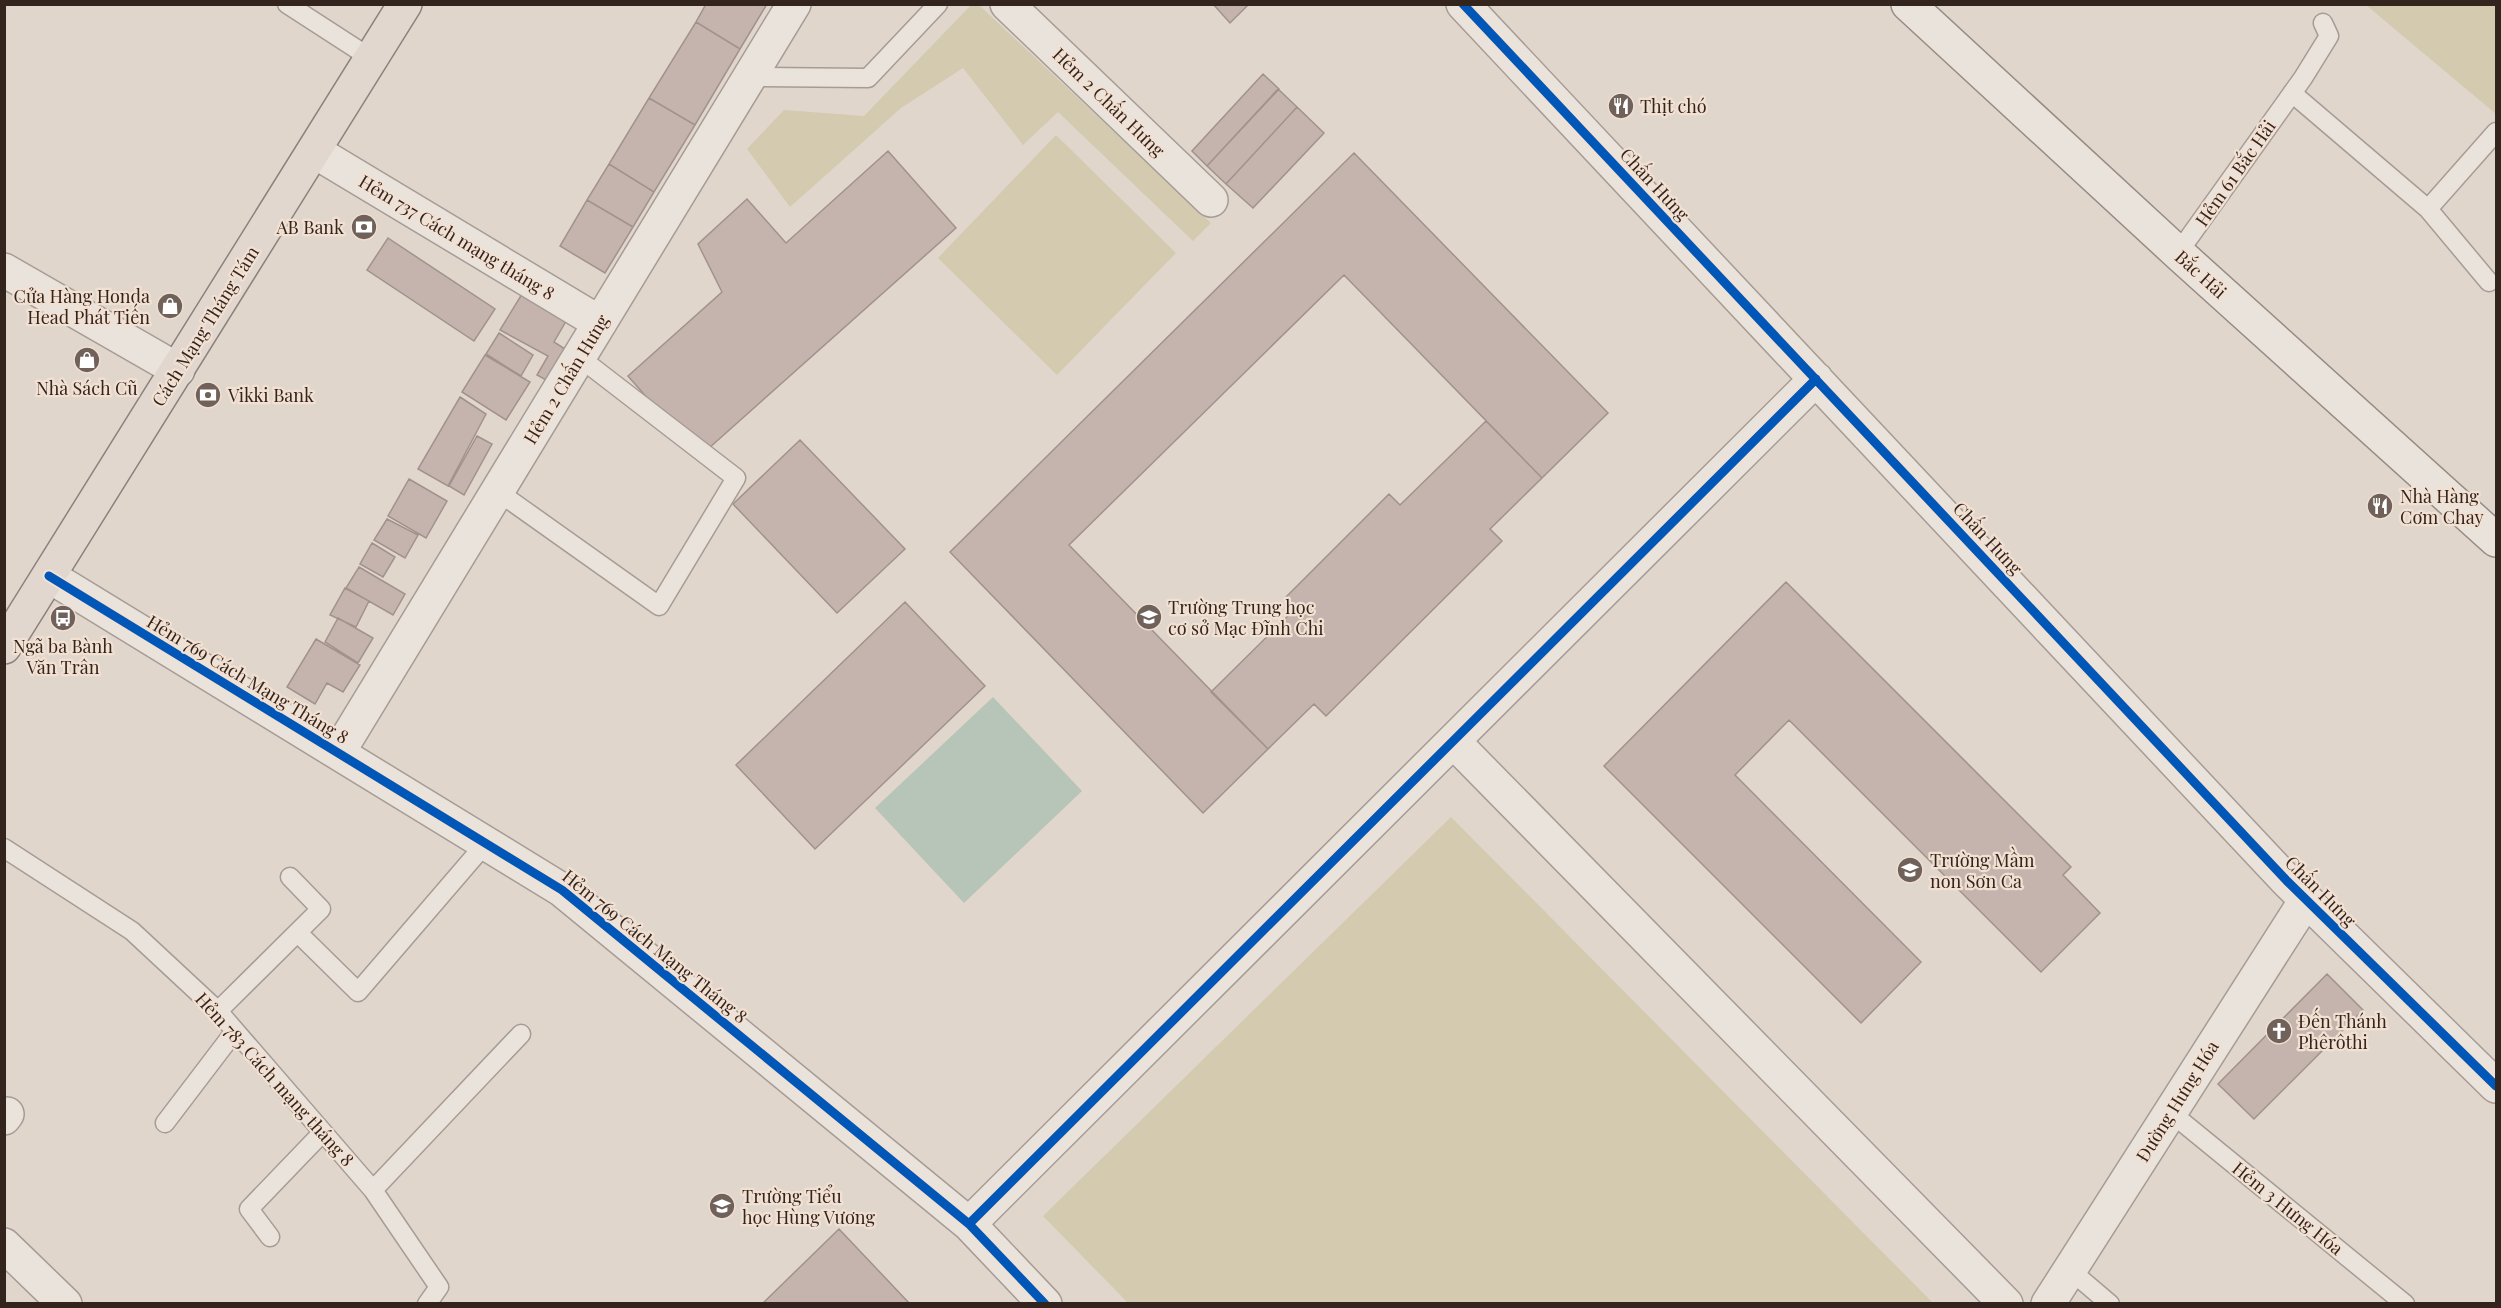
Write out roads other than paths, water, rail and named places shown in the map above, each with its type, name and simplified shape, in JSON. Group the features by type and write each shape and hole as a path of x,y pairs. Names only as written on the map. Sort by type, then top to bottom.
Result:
{"main road":[{"name":"Cách Mạng Tháng Tám","path":"4,647 405,4"}],"street":[{"name":"Hẻm 2 Chấn Hưng","path":"338,753 794,4"},
{"name":"Hẻm 2 Chấn Hưng","path":"1007,4 1211,200"},
{"name":"Chấn Hưng","path":"1463,4 2306,900 2496,1086"},
{"name":"Bắc Hải","path":"1908,4 2178,253 2496,540"},
{"name":"Hẻm 737 Cách mạng tháng 8","path":"315,151 600,323"},
{"path":"4,270 178,370"},
{"path":"969,1224 1816,379"},
{"name":"Hẻm 769 Cách Mạng Tháng 8","path":"49,576 562,890 969,1224 1045,1304"},
{"path":"1452,741 2006,1304"},
{"name":"Đường Hưng Hóa","path":"2048,1304 2306,900"},
{"path":"4,1245 65,1304"}],"lane":[{"path":"287,4 372,59"},
{"path":"749,77 868,78 938,4"},
{"name":"Hẻm 61 Bắc Hải","path":"2178,253 2292,93 2329,36 2324,23"},
{"path":"2292,93 2428,209 2489,282"},
{"path":"2428,209 2496,132"},
{"path":"498,491 658,606 736,478 579,357"},
{"path":"298,933 358,992 486,843"},
{"name":"Hẻm 783 Cách mạng tháng 8","path":"4,849 132,931 219,1011 373,1190 439,1287 427,1304"},
{"path":"219,1011 321,909 290,877"},
{"path":"165,1123 235,1031"},
{"path":"373,1190 521,1034"},
{"name":"Hẻm 3 Hưng Hóa","path":"2170,1112 2405,1304"},
{"path":"270,1237 249,1209 323,1132"},
{"path":"2070,1270 2110,1304"}],"place":[{"name":"Thịt chó","path":"1621,106"},
{"name":"AB Bank","path":"364,227"},
{"name":"Cửa Hàng Honda Head Phát Tiến","path":"170,306"},
{"name":"Nhà Sách Cũ","path":"87,360"},
{"name":"Vikki Bank","path":"208,395"},
{"name":"Nhà Hàng Cơm Chay","path":"2380,506"},
{"name":"Trường Trung học cơ sở Mạc Đĩnh Chi","path":"1149,617"},
{"name":"Ngã ba Bành Văn Trân","path":"63,618"},
{"name":"Trường Mầm non Sơn Ca","path":"1910,870"},
{"name":"Đến Thánh Phêrôthi","path":"2279,1031"},
{"name":"Trường Tiểu học Hùng Vương","path":"722,1206"}]}
